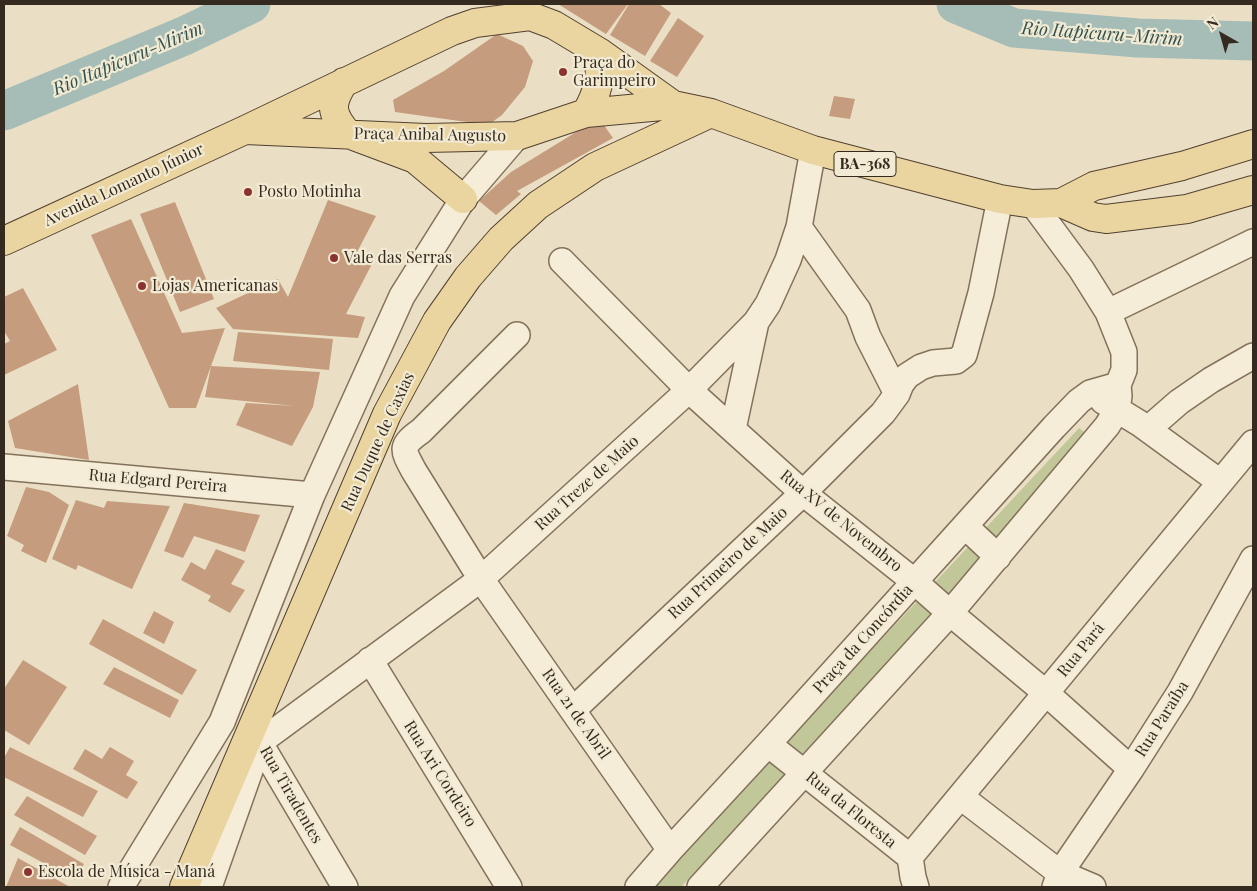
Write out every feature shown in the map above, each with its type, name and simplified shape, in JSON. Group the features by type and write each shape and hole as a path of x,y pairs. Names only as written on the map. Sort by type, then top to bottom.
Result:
{"main road":[{"path":"245,130 452,31 475,23 529,10 599,52 673,105"},
{"path":"586,113 595,95 602,70 599,52"},
{"path":"344,82 333,103 340,125 348,134 415,159 462,199"},
{"name":"Praça Anibal Augusto","path":"245,130 426,138 517,136 586,113 673,105"},
{"name":"BA-368","path":"673,105 711,113 813,150 1000,199 1033,204 1061,203"},
{"name":"Rua Duque de Caxias","path":"184,887 256,736 387,414 437,321 468,277 501,239 538,205 595,167 711,113"},
{"name":"Avenida Lomanto Júnior","path":"4,241 245,130"},
{"path":"1061,203 1094,186 1182,166 1253,144"},
{"path":"1061,203 1093,217 1106,219 1187,209 1253,190"}],"street":[{"path":"121,887 222,722 312,495 402,296 462,199 517,136"},
{"name":"Rua Treze de Maio","path":"256,736 370,660 481,579 689,390 756,322 768,304 788,260 799,227 813,150"},
{"name":"Rua Primeiro de Maio","path":"573,710 803,492 883,413 907,376 921,367 933,363 956,361 964,355 981,293 1000,199"},
{"path":"705,885 804,773 950,614 1107,426 1117,410 1118,385 1124,370 1124,352 1108,312 1081,269 1033,204"},
{"path":"799,227 858,310 868,337 897,394"},
{"path":"1108,312 1253,242"},
{"name":"Rua XV de Novembro","path":"562,261 689,390 803,492 915,582 950,614 1046,693 1131,769"},
{"path":"734,429 756,322"},
{"name":"Rua Duque de Caxias","path":"481,579 414,472 406,454 406,446 408,441 421,431 517,335"},
{"path":"1148,429 1179,402 1211,380 1253,356"},
{"path":"1090,393 1118,385"},
{"path":"1090,393 1148,429 1220,482"},
{"name":"Praça da Concórdia","path":"638,887 1054,427 1079,401 1090,393"},
{"name":"Rua Pará","path":"910,857 1253,443"},
{"name":"Rua Edgard Pereira","path":"4,467 312,495"},
{"path":"965,526 998,557"},
{"name":"Rua Paraíba","path":"1058,880 1180,692 1253,559"},
{"name":"Rua 21 de Abril","path":"481,579 670,850"},
{"name":"Rua Ari Cordeiro","path":"370,660 509,887"},
{"name":"Rua Tiradentes","path":"222,722 256,736 345,887"},
{"name":"Rua Duque de Caxias","path":"209,887 256,736"},
{"name":"Rua da Floresta","path":"768,744 910,857 916,887"},
{"path":"961,797 1058,880 1093,887"}],"green space":[{"path":"1079,428 1088,435 847,713 681,887 650,887"}],"building":[{"path":"558,4 628,4 606,34"},
{"path":"629,4 659,4 671,13 645,56 610,35"},
{"path":"678,18 704,36 677,77 650,61"},
{"path":"497,34 523,46 533,61 525,87 502,115 488,125 395,112 393,100 444,71"},
{"path":"834,96 855,99 850,119 829,116"},
{"path":"599,118 613,138 517,191 521,194 496,215 479,201 511,172"},
{"path":"328,200 376,216 356,254 373,262 346,314 365,317 358,338 233,329 216,308 278,279 288,297"},
{"path":"175,202 214,299 180,312 140,214"},
{"path":"131,219 182,333 225,328 196,408 169,408 91,235"},
{"path":"23,288 57,350 4,375 4,344 10,341 4,331 4,297"},
{"path":"238,332 333,339 329,370 233,361"},
{"path":"211,366 320,372 313,407 292,446 236,425 246,403 295,406 205,397"},
{"path":"78,384 89,460 15,448 8,421"},
{"path":"26,487 49,492 69,505 46,563 21,551 24,545 7,536"},
{"path":"76,500 104,508 107,501 170,506 132,589 78,565 76,570 52,559"},
{"path":"184,503 260,515 245,552 194,536 183,558 164,551"},
{"path":"216,549 245,561 231,584 245,590 230,613 208,601 211,596 181,580 191,562 205,570"},
{"path":"154,611 174,622 164,644 143,633"},
{"path":"103,619 197,670 182,695 89,644"},
{"path":"23,660 67,687 29,745 4,730 4,689"},
{"path":"114,667 179,700 170,718 103,684"},
{"path":"10,747 98,791 83,817 4,777 4,758"},
{"path":"110,747 134,761 126,775 138,782 127,799 73,769 85,749 102,759"},
{"path":"27,796 97,836 85,855 14,815"},
{"path":"20,827 84,864 75,880 10,845"},
{"name":"Escola de Música - Maná","path":"18,858 70,887 6,887"}],"waterway":[{"name":"Rio Itapicuru-Mirim","path":"4,111 184,36 251,4"},
{"name":"Rio Itapicuru-Mirim","path":"956,4 1014,28 1138,38 1253,41"}],"place":[{"name":"Praça do Garimpeiro","path":"563,72"},
{"name":"Posto Motinha","path":"248,192"},
{"name":"Vale das Serras","path":"334,258"},
{"name":"Lojas Americanas","path":"142,286"},
{"name":"Escola de Música - Maná","path":"28,872"}]}
